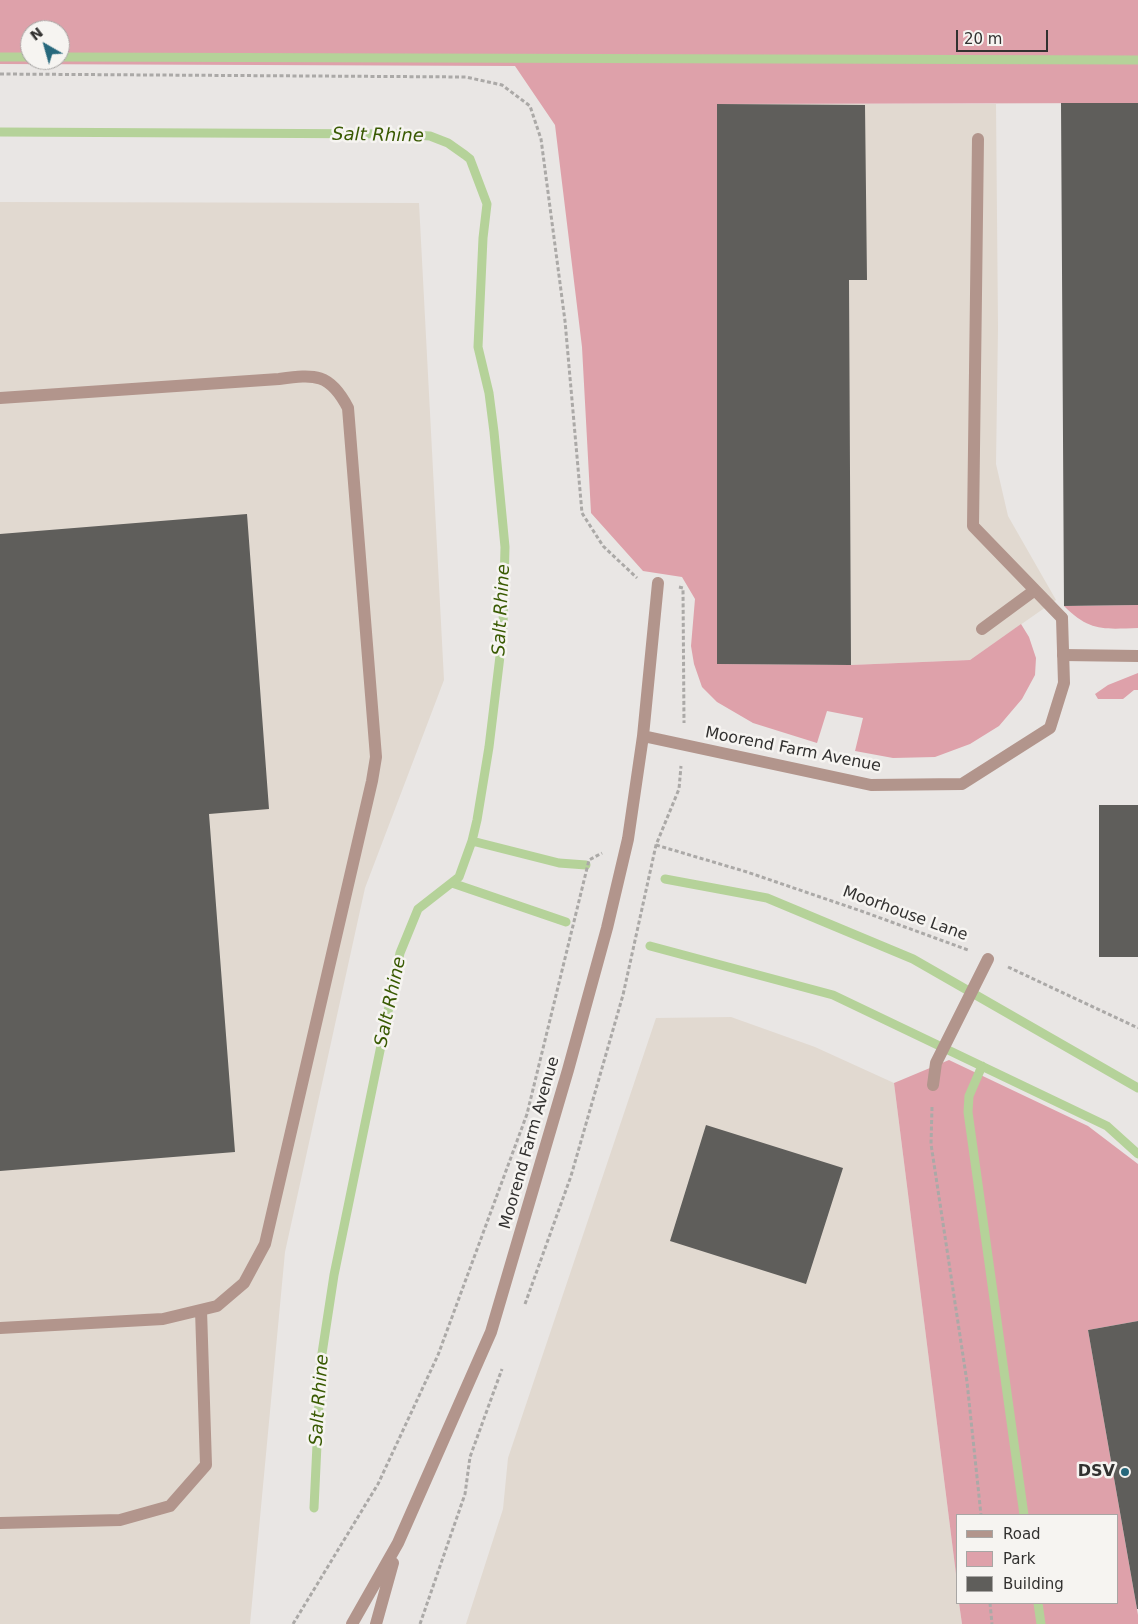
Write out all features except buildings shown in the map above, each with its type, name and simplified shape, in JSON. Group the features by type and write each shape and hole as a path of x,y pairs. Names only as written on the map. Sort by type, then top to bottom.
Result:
{"street":[{"path":"978,138 973,526 1035,590 982,629"},
{"path":"0,398 306,376 329,381 342,396 348,408 376,757 265,1244 244,1283 217,1306 163,1319 0,1328"},
{"name":"Moorend Farm Avenue","path":"352,1624 398,1543 491,1332 568,1070 607,928 628,839 644,736 658,583"},
{"name":"Moorend Farm Avenue","path":"644,736 871,785 962,784 1050,728 1064,683 1062,618 1035,590"},
{"path":"1063,655 1138,656"},
{"path":"933,1084 936,1063 988,959"},
{"path":"0,1523 120,1520 170,1506 206,1465 201,1310"},
{"name":"Moorend Farm Avenue","path":"376,1624 398,1543"}],"path":[{"path":"0,74 466,77 502,85 530,106 541,140 565,321 582,513 603,546 626,570 641,581 683,588 684,744 679,789 656,844 623,995 571,1176 524,1307"},
{"path":"293,1624 378,1484 438,1355 527,1114 589,860 628,839"},
{"name":"Moorhouse Lane","path":"656,844 747,872 959,946 1138,1028"},
{"path":"933,1084 932,1144 967,1382 981,1514"},
{"path":"420,1624 465,1494 470,1457 504,1363"},
{"path":"990,1604 992,1624"}],"shaded area":[{"path":"717,104 996,104 998,328 996,464 1008,516 1056,600 970,660 851,665 717,664"},
{"path":"0,202 419,203 444,680 365,888 285,1252 250,1624 0,1624"},
{"path":"731,1017 815,1047 894,1083 956,1574 956,1604 959,1604 962,1624 466,1624 503,1509 508,1458 656,1018"}],"green space":[{"path":"0,0 1138,0 1138,103 717,104 717,664 851,665 970,660 1021,624 1029,637 1036,658 1035,675 1022,699 999,726 970,744 935,757 893,758 855,751 863,718 827,711 817,743 753,723 717,702 702,687 694,664 691,646 695,599 682,577 643,571 591,513 582,347 555,125 515,66 70,64 70,20 20,20 20,64 0,64"},
{"path":"1138,605 1138,628 1116,629 1090,625 1064,606"},
{"path":"1138,673 1138,690 1134,690 1123,699 1098,699 1095,694 1108,685"},
{"path":"949,1060 1088,1126 1138,1164 1138,1321 1088,1330 1138,1615 1138,1624 962,1624 959,1604 1118,1604 1118,1514 956,1514 956,1574 894,1083"}],"waterway":[{"path":"0,57 20,57"},
{"path":"70,57 1138,60"},
{"name":"Salt Rhine","path":"0,132 398,134 430,136 448,143 470,159 487,204 483,238 478,347 489,393 505,547 503,625 489,747 477,820 472,841 459,877 418,909 400,953 334,1275 321,1360 314,1508"},
{"path":"472,841 559,863 586,865"},
{"path":"665,879 767,898 913,959 1138,1088"},
{"path":"452,883 566,922"},
{"path":"650,946 833,995 1107,1126 1138,1154"},
{"path":"982,1066 969,1096 968,1112 1024,1514"},
{"path":"1038,1604 1041,1624"}],"place":[{"name":"DSV","path":"1125,1472"}]}
